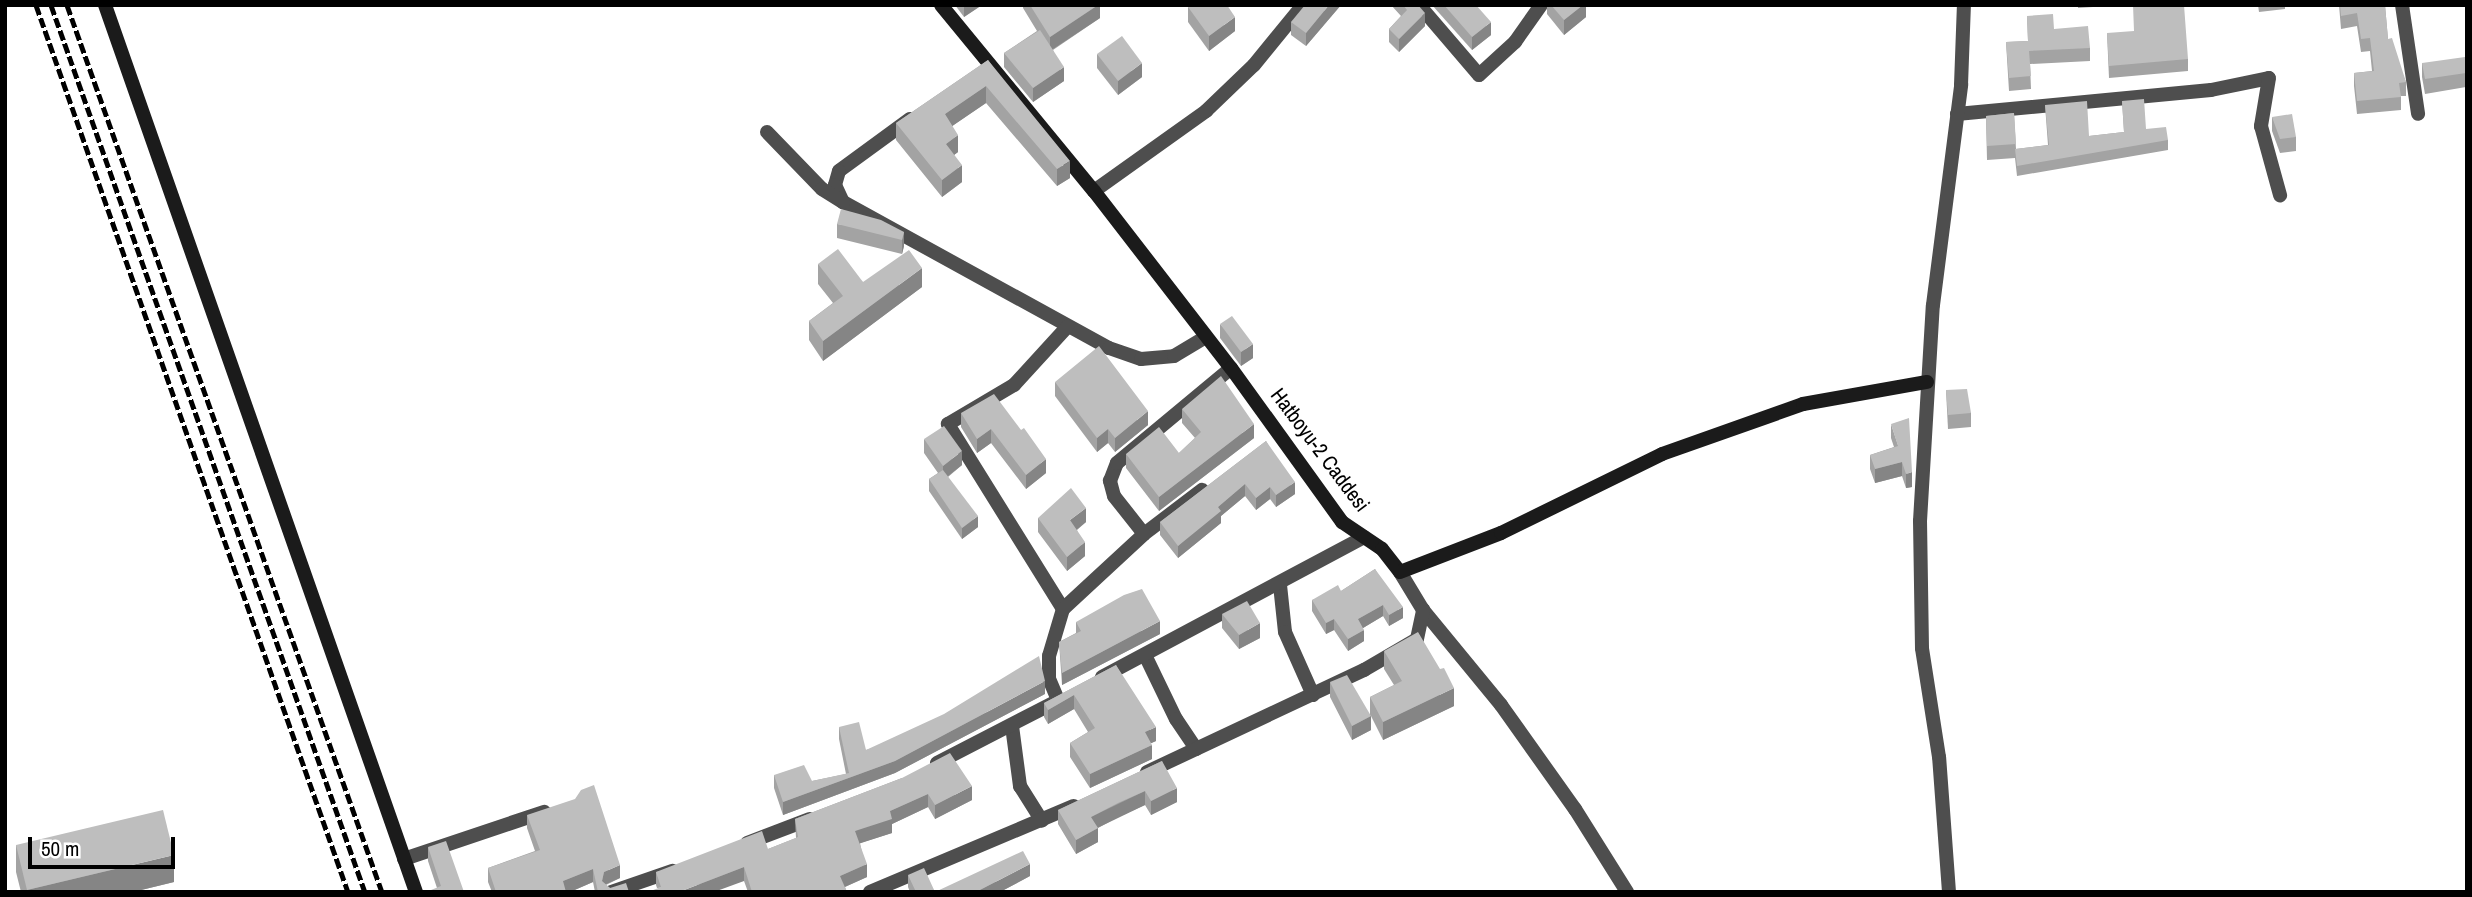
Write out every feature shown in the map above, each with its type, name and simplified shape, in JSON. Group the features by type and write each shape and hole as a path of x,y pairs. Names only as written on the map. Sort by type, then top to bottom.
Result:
{"main road":[{"path":"105,5 415,892"},
{"name":"Hatboyu-2 Caddesi","path":"941,5 986,67 1094,191 1231,368 1273,436 1342,522 1364,537 1400,572"},
{"path":"1400,572 1501,533 1688,445 1803,404 1927,382"}],"street":[{"path":"1094,191 1180,134 1215,104 1254,65 1303,5"},
{"path":"1419,5 1479,75 1515,42 1541,5"},
{"path":"1949,892 1939,757 1922,648 1920,521 1927,382 1957,114 1964,5"},
{"path":"2402,5 2418,114"},
{"path":"1957,114 2198,91 2269,78 2261,126 2280,195"},
{"path":"843,202 835,185 839,171 925,108"},
{"path":"767,132 822,189 1068,327 1142,359 1174,356 1206,337"},
{"path":"1063,609 948,424 1014,384 1068,327"},
{"path":"1144,534 1114,496 1110,481 1117,463 1231,368"},
{"path":"922,771 1063,697 1049,679 1049,656 1063,609 1144,534 1217,479"},
{"path":"1090,683 1280,585 1364,537"},
{"path":"1400,572 1423,610 1501,705 1627,892"},
{"path":"1280,585 1285,632 1312,695"},
{"path":"1136,778 1312,695 1417,639 1423,610"},
{"path":"1145,655 1176,719 1196,749"},
{"path":"1012,726 1020,786 1042,821"},
{"path":"870,892 1089,799"},
{"path":"404,859 562,806"},
{"path":"726,852 825,813"},
{"path":"611,892 688,865"}],"building":[{"path":"1030,5 1098,5 1050,37"},
{"path":"1227,5 1235,17 1209,36 1188,7"},
{"path":"1305,5 1329,5 1306,33 1291,22"},
{"path":"1403,5 1418,5 1425,13 1399,39 1389,29 1407,10"},
{"path":"1444,5 1476,5 1491,22 1472,37"},
{"path":"1551,5 1583,5 1564,20"},
{"path":"2133,5 2184,5 2188,59 2109,66 2107,33 2134,31"},
{"path":"2340,5 2385,5 2388,39 2392,38 2406,82 2399,83 2401,97 2357,101 2354,73 2374,71 2370,38 2361,39 2357,13 2341,16"},
{"path":"2053,14 2054,29 2088,26 2090,48 2029,51 2031,76 2009,78 2006,42 2028,41 2027,16"},
{"path":"1040,30 1064,67 1033,88 1004,53"},
{"path":"1122,36 1142,63 1118,81 1097,54"},
{"path":"2465,57 2466,73 2425,79 2422,63"},
{"path":"988,60 1070,161 1057,169 986,86 945,114 958,135 946,144 962,165 942,180 896,123"},
{"path":"2144,99 2146,129 2166,127 2168,140 2017,166 2015,149 2049,145 2045,105 2087,101 2089,136 2124,132 2122,101"},
{"path":"2014,113 2016,144 1987,146 1986,116"},
{"path":"2292,114 2296,137 2280,139 2272,117"},
{"path":"841,209 881,220 904,232 902,240 837,224"},
{"path":"838,249 863,282 909,250 922,268 823,341 809,321 843,296 818,264"},
{"path":"1232,316 1253,344 1241,352 1220,324"},
{"path":"1099,346 1148,411 1115,438 1108,429 1097,438 1055,382"},
{"path":"1221,376 1254,424 1159,497 1126,454 1159,427 1179,453 1201,432 1182,409"},
{"path":"1967,389 1971,413 1948,415 1946,390"},
{"path":"994,394 1021,430 1024,428 1046,459 1026,475 991,429 977,439 961,413"},
{"path":"1909,418 1912,472 1906,474 1902,462 1875,469 1870,455 1898,446 1891,424"},
{"path":"944,426 962,451 943,466 924,439"},
{"path":"1266,441 1295,482 1276,495 1270,487 1256,498 1245,484 1218,507 1221,511 1178,546 1160,522"},
{"path":"943,470 978,516 962,528 929,479"},
{"path":"1071,488 1086,508 1070,520 1085,542 1067,557 1038,518"},
{"path":"1375,569 1403,607 1389,615 1383,605 1358,619 1364,630 1348,639 1334,619 1326,623 1312,600 1338,585 1341,591"},
{"path":"1142,589 1160,621 1062,673 1059,642 1081,631 1076,622 1124,595"},
{"path":"1247,601 1260,623 1239,635 1222,614"},
{"path":"1418,632 1440,669 1444,668 1454,688 1383,722 1370,697 1402,681 1384,651"},
{"path":"1039,656 1045,681 895,761 783,802 774,775 804,765 812,781 849,773 839,727 859,722 866,750 944,714"},
{"path":"1116,665 1156,727 1145,732 1152,745 1090,774 1070,743 1095,728 1074,695 1048,710 1044,703"},
{"path":"1347,675 1371,716 1352,726 1330,682"},
{"path":"950,753 972,786 935,805 928,794 890,811 892,819 855,831 867,864 840,876 847,892 752,892 744,867 679,892 648,892 661,887 656,872 762,831 768,849 798,837 795,819 902,778"},
{"path":"1162,761 1177,788 1151,801 1145,791 1118,803 1091,817 1098,828 1076,840 1058,810"},
{"path":"594,785 620,865 604,872 602,881 610,888 626,883 629,892 598,892 593,869 563,881 566,892 496,892 488,868 540,850 527,815 575,799 581,790"},
{"path":"163,810 174,855 27,890 16,845"},
{"path":"446,841 464,892 431,890 441,886 428,847"},
{"path":"1023,851 1030,864 976,892 935,892"},
{"path":"924,868 935,892 916,892 908,875"}],"railway":[{"path":"36,5 348,892"},
{"path":"51,5 365,892"},
{"path":"67,5 382,892"}]}
